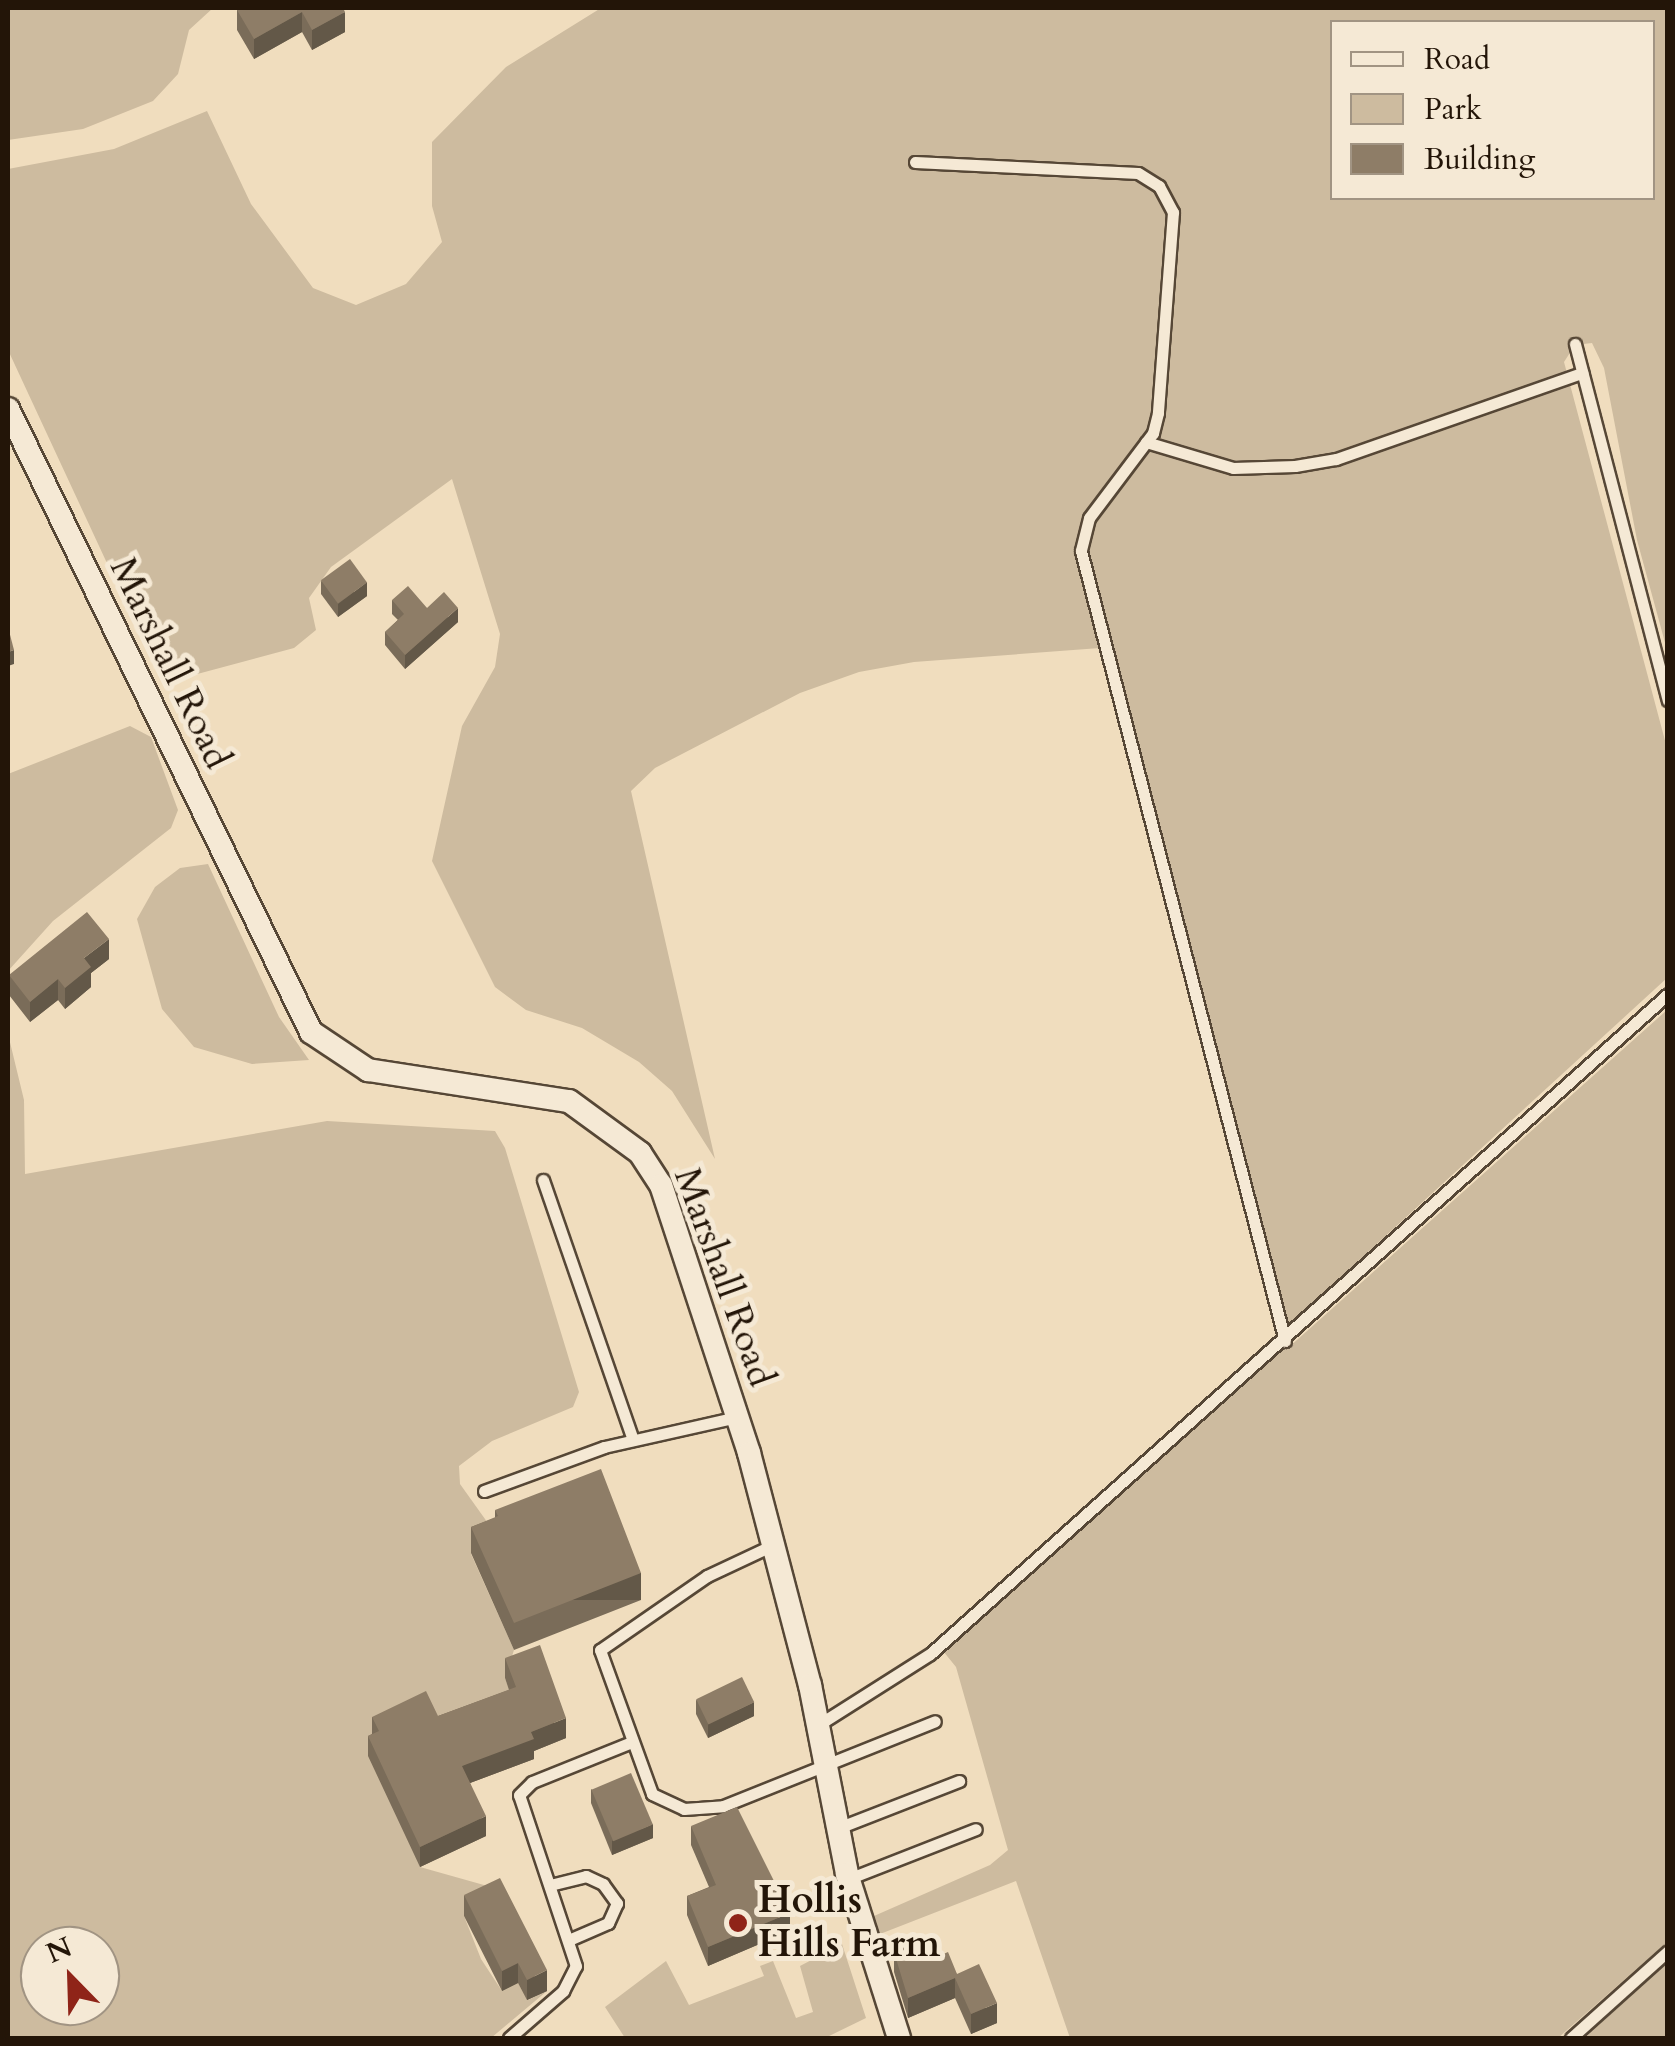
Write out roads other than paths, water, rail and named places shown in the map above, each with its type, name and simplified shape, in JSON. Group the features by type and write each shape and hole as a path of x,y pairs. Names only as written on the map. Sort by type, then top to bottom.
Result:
{"street":[{"name":"Marshall Road","path":"8,409 312,1032 368,1070 569,1101 640,1153 661,1186 737,1417 773,1546 818,1725 848,1879 898,2038"}],"lane":[{"path":"915,162 1138,172 1159,186 1176,234 1164,380 1146,442 1090,518 1081,552 1284,1341"},
{"path":"1575,344 1668,700"},
{"path":"1146,442 1233,468 1295,466 1352,453 1582,372"},
{"path":"818,1725 930,1654 1668,994"},
{"path":"543,1180 633,1440"},
{"path":"484,1491 633,1440 737,1417"},
{"path":"773,1546 707,1576 600,1650 629,1743 652,1794 688,1809 723,1806 935,1721"},
{"path":"509,2038 574,1977 570,1939 519,1795 532,1782 629,1743"},
{"path":"838,1828 959,1780"},
{"path":"848,1879 976,1829"},
{"path":"550,1884 586,1876 603,1884 617,1903 608,1923 570,1939"},
{"path":"1571,2038 1668,1951"}],"place":[{"name":"Hollis Hills Farm","path":"738,1923"}]}
